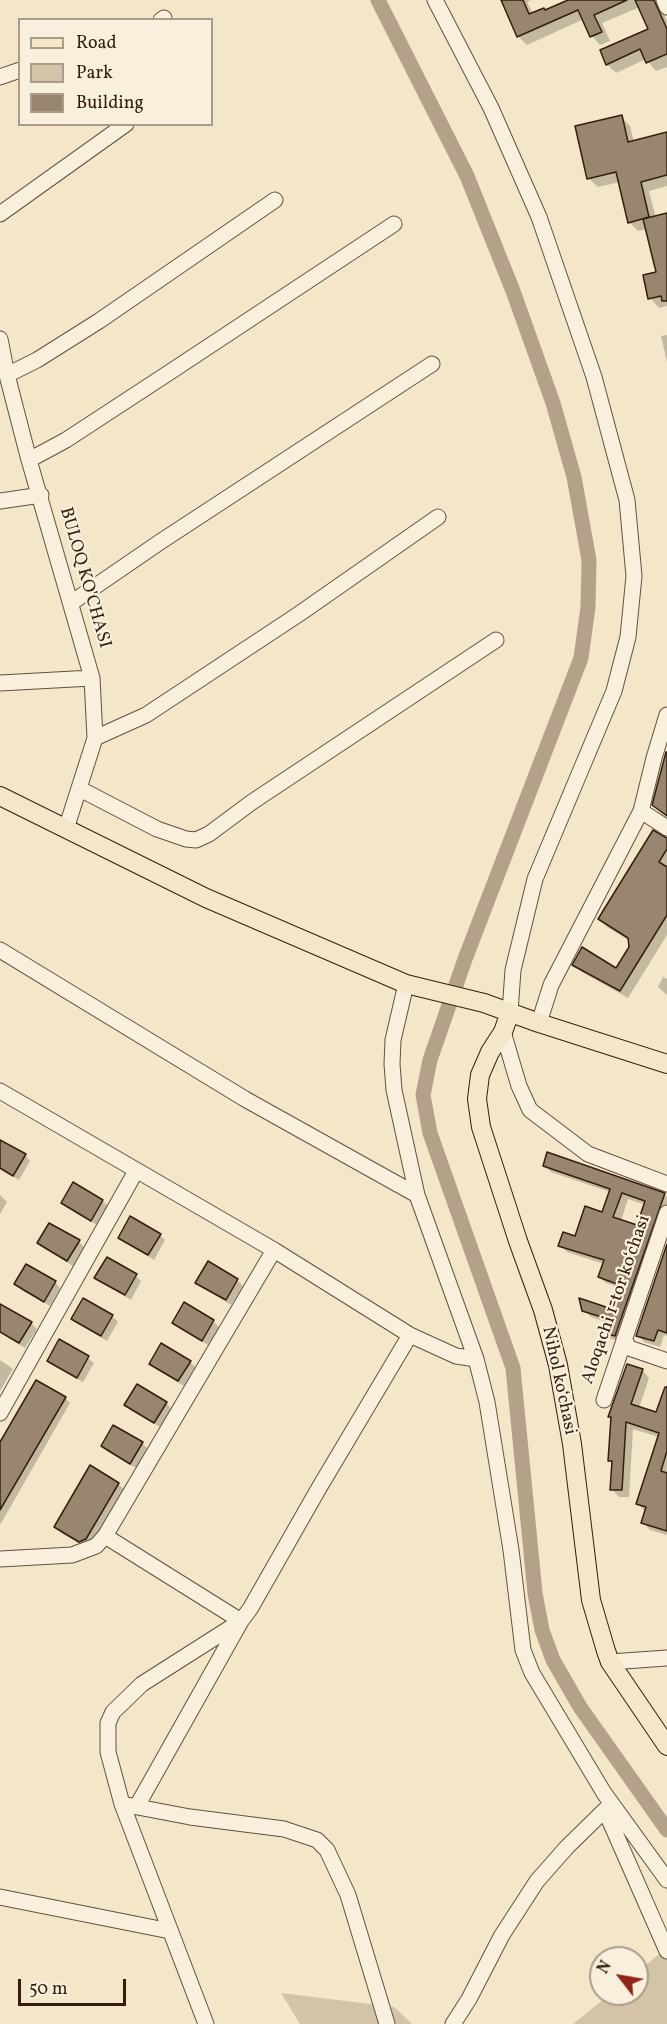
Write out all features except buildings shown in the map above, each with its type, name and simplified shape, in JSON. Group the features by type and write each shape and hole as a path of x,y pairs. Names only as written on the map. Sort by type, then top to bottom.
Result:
{"main road":[{"path":"0,796 206,898 406,984 484,1003 667,1064"},
{"name":"Nihol koʻchasi","path":"510,1012 503,1032 490,1052 480,1075 477,1099 481,1127 543,1310 558,1365 572,1443 591,1600 610,1662 667,1746"}],"street":[{"path":"435,0 491,108 539,216 594,377 627,500 634,576 628,637 614,691 535,879 513,970 510,1012"},
{"path":"664,0 667,7"},
{"path":"0,77 18,71"},
{"path":"0,214 123,126"},
{"path":"7,375 99,321 274,201"},
{"path":"29,460 66,440 394,224"},
{"name":"BULOQ KO'CHASI","path":"0,339 29,460 92,678 95,738 66,829"},
{"path":"71,603 432,364"},
{"path":"0,501 40,495"},
{"path":"95,738 146,715 299,614 438,517"},
{"path":"80,789 158,829 186,839 196,840 209,834 262,796 496,640"},
{"path":"0,683 92,678"},
{"path":"539,1023 551,985 640,811 667,715"},
{"path":"640,811 667,828"},
{"path":"0,950 246,1099 417,1195"},
{"path":"406,984 393,1040 394,1090 417,1195 476,1359 487,1402 511,1550 523,1650 532,1673 608,1807 667,1951"},
{"path":"503,1032 519,1086 530,1110 588,1154 667,1184"},
{"path":"1,1094 274,1250 410,1335 456,1356 476,1359"},
{"path":"0,1413 136,1171"},
{"name":"Aloqachi 1-tor koʻchasi","path":"604,1400 667,1213"},
{"path":"0,1558 72,1555 96,1546 105,1536 274,1250"},
{"path":"137,1806 318,1488 410,1335"},
{"path":"624,1339 629,1348 667,1361"},
{"path":"105,1536 242,1621"},
{"path":"206,2024 122,1804 108,1752 108,1723 113,1712 142,1684 242,1621"},
{"path":"610,1662 667,1658"},
{"path":"122,1804 284,1829 317,1840 327,1850 348,1895 387,2024"},
{"path":"608,1807 667,1880"},
{"path":"453,2024 469,1999 502,1935 537,1881 567,1847 608,1807"},
{"path":"0,1897 170,1931"}],"green space":[{"path":"667,1948 667,2024 573,2024 595,2006 649,2006 649,1962"},
{"path":"281,1993 394,2007 412,2024 300,2024"}],"waterway":[{"path":"378,0 467,176 513,291 553,403 574,477 589,560 588,607 581,658 465,959 430,1060 423,1095 430,1133 513,1368 535,1593 542,1630 553,1660 580,1707 667,1830"}]}
